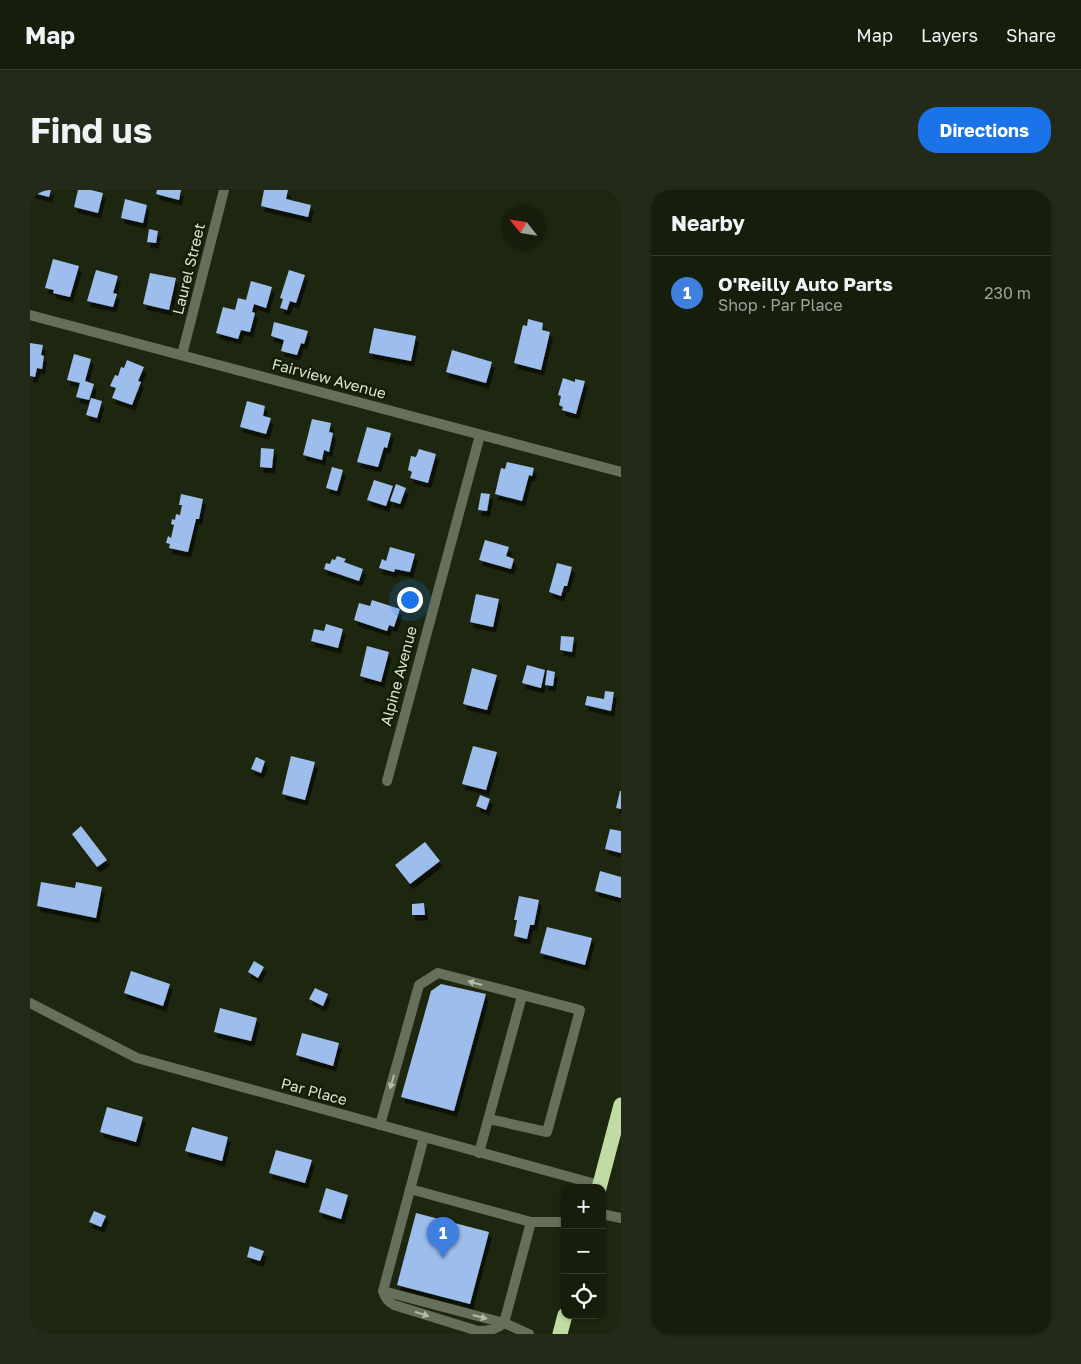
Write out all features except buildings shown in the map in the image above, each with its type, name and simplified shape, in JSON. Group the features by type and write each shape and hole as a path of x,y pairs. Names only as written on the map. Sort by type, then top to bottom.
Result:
{"highway":[{"path":"600,1184 621,1105"},
{"path":"560,1334 564,1319"}],"street":[{"name":"Laurel Street","path":"182,355 224,190"},
{"name":"Fairview Avenue","path":"30,315 621,472"},
{"name":"Alpine Avenue","path":"386,781 480,435"},
{"path":"380,1125 419,985 438,973 580,1010 546,1132 489,1119"},
{"path":"480,1152 522,996"},
{"name":"Par Place","path":"30,1002 137,1058 592,1184"},
{"path":"424,1137 383,1291 504,1323 529,1334"},
{"path":"410,1189 531,1222 561,1222"},
{"path":"606,1215 621,1218"},
{"path":"504,1323 531,1222"}],"place":[{"name":"O'Reilly Auto Parts","path":"443,1258"}]}
